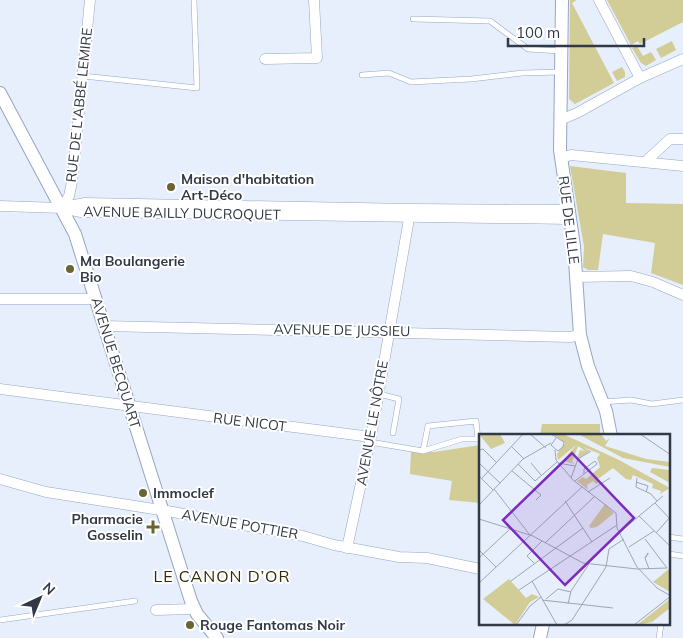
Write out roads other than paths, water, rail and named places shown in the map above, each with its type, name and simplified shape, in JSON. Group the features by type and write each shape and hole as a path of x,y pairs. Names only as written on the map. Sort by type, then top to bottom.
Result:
{"street":[{"name":"RUE DE L'ABBÉ LEMIRE","path":"62,208 69,196 72,182 90,0"},
{"path":"265,59 317,58 314,0"},
{"name":"RUE DE LILLE","path":"562,0 561,158 570,215 580,335 610,434"},
{"path":"599,0 640,78"},
{"path":"560,120 640,78 683,59"},
{"name":"AVENUE BECQUART","path":"0,93 75,234 194,609 217,638"},
{"path":"646,162 670,138 683,139"},
{"path":"561,158 571,155 683,166"},
{"name":"AVENUE BAILLY DUCROQUET","path":"0,206 62,208 81,212 570,215"},
{"name":"AVENUE LE NÔTRE","path":"348,548 370,440 409,213"},
{"path":"576,277 631,276 653,282 683,295"},
{"path":"0,299 96,299"},
{"name":"AVENUE DE JUSSIEU","path":"104,326 389,331 570,337 580,335"},
{"name":"RUE NICOT","path":"0,389 370,440"},
{"name":"AVENUE POTTIER","path":"0,479 46,492 303,536 348,548 404,558 427,558 479,569"},
{"path":"156,610 194,609"},
{"path":"540,638 547,638"}],"lane":[{"path":"83,76 197,88 194,0"},
{"path":"413,19 490,21 528,49 561,51"},
{"path":"362,75 389,73 411,82 471,79 522,73 561,72"},
{"path":"378,394 399,399 393,433"},
{"path":"602,402 631,400 652,404 683,400"},
{"path":"370,440 423,451 462,438 478,439 476,422 428,426 423,451"},
{"path":"670,537 683,539"},
{"path":"670,554 683,556"},
{"path":"0,620 135,601"}],"place":[{"name":"Maison d'habitation Art-Déco","path":"171,187"},
{"name":"Ma Boulangerie Bio","path":"70,269"},
{"name":"Immoclef","path":"143,493"},
{"name":"Pharmacie Gosselin","path":"153,527"},
{"name":"Rouge Fantomas Noir","path":"190,625"}],"district":[{"name":"LE CANON D’OR","path":"222,576"}]}
